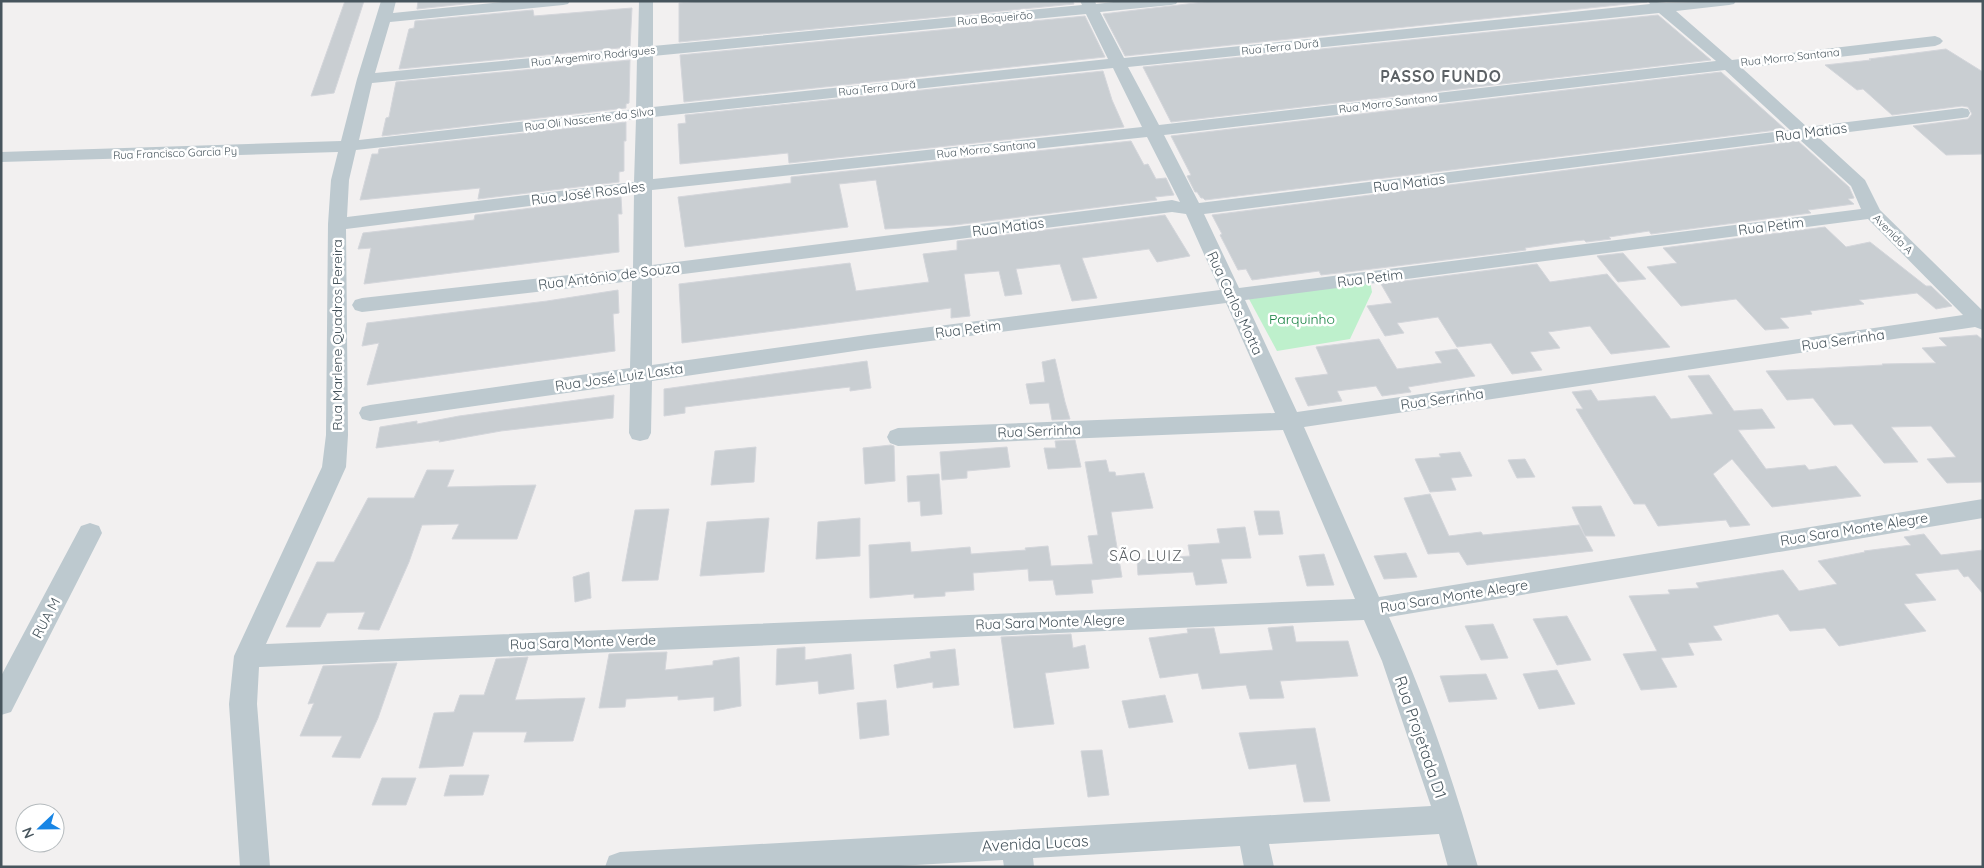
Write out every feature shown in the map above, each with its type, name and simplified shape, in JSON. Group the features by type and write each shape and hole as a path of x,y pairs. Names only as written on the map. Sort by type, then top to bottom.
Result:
{"street":[{"name":"Rua Marlene Quadros Pereira","path":"247,656 334,467 337,435 337,224 340,180 366,78 389,1"},
{"path":"383,18 563,1"},
{"path":"640,433 646,1"},
{"name":"Rua Boqueirão","path":"820,34 1089,5 1171,1"},
{"name":"Rua Terra Durã","path":"830,92 1119,64 1659,4 1729,1"},
{"name":"Avenida A","path":"1659,4 1728,64 1859,184 1872,213 1982,320"},
{"name":"Rua Carlos Motta","path":"1089,5 1193,210 1290,421 1372,609"},
{"name":"Rua Argemiro Rodrigues","path":"366,78 820,34"},
{"name":"Rua Morro Santana","path":"840,165 1935,41"},
{"name":"Rua Oli Nascente da Silva","path":"348,146 830,92"},
{"name":"Rua Matias","path":"857,246 1172,206 1193,210 1962,113"},
{"name":"Rua Francisco Garcia Py","path":"1,157 348,146"},
{"name":"Rua José Rosales","path":"337,224 644,186 840,165"},
{"name":"Rua Petim","path":"868,342 1872,213"},
{"name":"Rua Antônio de Souza","path":"362,305 857,246"},
{"name":"Rua Serrinha","path":"898,437 1290,421 1982,320"},
{"name":"Rua José Luiz Lasta","path":"370,413 868,342"},
{"name":"Rua Sara Monte Alegre","path":"920,627 1372,609 1983,508"},
{"name":"RUA M","path":"1,703 90,533"},
{"name":"Rua Projetada D1","path":"1372,609 1394,661 1450,819 1463,867"},
{"name":"Rua Sara Monte Verde","path":"247,656 920,627"},
{"path":"247,656 243,704 254,867"},
{"name":"Avenida Lucas","path":"620,867 1018,855 1252,831 1450,819"},
{"path":"1252,831 1259,867"}],"green space":[{"name":"Parquinho","path":"1370,281 1372,292 1350,339 1277,351 1249,299"}],"building":[{"path":"345,1 364,1 334,93 311,96"},
{"path":"418,1 492,1 417,9"},
{"path":"702,1 1073,1 1074,4 679,42 679,3"},
{"path":"1212,1 1647,2 1125,56 1103,14"},
{"path":"632,8 630,47 399,69 409,29 414,28 415,21 533,10 534,16"},
{"path":"1658,15 1711,60 1171,122 1143,67"},
{"path":"1085,16 1105,57 684,102 680,55"},
{"path":"1946,49 1983,72 1983,154 1946,155 1913,126 1968,119 1972,114 1968,107 1962,106 1892,115 1863,89 1857,90 1825,65 1871,60 1869,59"},
{"path":"630,60 629,103 626,104 626,108 382,136 386,118 389,117 396,82"},
{"path":"1103,71 1112,100 1124,127 789,163 788,153 680,164 678,124 686,123 685,115"},
{"path":"1721,72 1785,129 1205,200 1195,192 1187,176 1191,175 1171,136"},
{"path":"626,122 624,171 619,172 619,182 478,199 480,188 360,200 372,154 378,154 379,149"},
{"path":"1131,141 1144,165 1148,164 1156,179 1166,178 1174,195 1155,197 1157,200 955,225 885,229 876,180 839,184 848,227 685,247 678,197 791,183 791,177"},
{"path":"1798,141 1849,187 1854,198 1848,199 1854,204 1808,210 1811,213 1651,234 1649,231 1609,237 1611,239 1586,242 1584,240 1574,241 1525,248 1526,250 1321,275 1319,271 1252,280 1246,269 1238,270 1212,215"},
{"path":"621,197 622,214 618,214 619,252 364,284 371,248 358,249 363,233 474,220 475,215"},
{"path":"1165,215 1190,256 1157,262 1149,249 1082,258 1097,298 1072,301 1060,264 1016,269 1022,294 1005,296 999,271 964,274 970,316 951,318 951,308 682,343 679,284 850,263 856,291 929,282 923,254 957,250 957,241"},
{"path":"1825,227 1846,247 1870,242 1926,286 1931,286 1952,306 1936,309 1917,293 1859,300 1864,304 1810,311 1812,314 1780,318 1789,328 1765,330 1736,299 1681,306 1647,267 1677,263 1663,248"},
{"path":"1623,253 1646,279 1618,282 1597,256"},
{"path":"1537,264 1550,282 1607,274 1670,347 1611,354 1590,326 1548,332 1560,348 1530,352 1542,370 1512,374 1491,343 1457,347 1438,317 1397,323 1404,333 1385,336 1367,306 1392,303 1381,284"},
{"path":"618,290 619,313 613,314 615,351 367,385 379,343 362,346 367,323 547,301"},
{"path":"1977,335 1983,340 1983,482 1947,483 1927,459 1956,457 1931,426 1891,427 1918,462 1884,463 1852,424 1834,425 1813,398 1787,400 1766,371 1882,364 1936,363 1922,348 1947,346 1939,338"},
{"path":"1379,339 1397,369 1442,363 1435,352 1457,349 1475,376 1408,387 1411,392 1382,396 1376,386 1337,391 1342,401 1308,406 1295,378 1328,374 1316,347"},
{"path":"1055,359 1070,419 1052,420 1049,403 1030,404 1026,384 1045,382 1042,362"},
{"path":"867,361 871,388 850,391 850,387 685,407 685,413 664,416 664,389"},
{"path":"1709,375 1734,411 1762,409 1775,428 1738,430 1766,469 1805,465 1809,470 1836,466 1861,496 1772,507 1732,459 1713,474 1750,525 1730,527 1726,520 1658,526 1645,504 1634,504 1576,409 1583,409 1572,392 1591,390 1598,401 1655,396 1671,419 1713,414 1688,376"},
{"path":"614,395 613,418 501,431 439,442 440,440 376,448 380,427 417,421 417,424 459,416"},
{"path":"1075,440 1081,467 1048,469 1044,448 1056,448 1055,441"},
{"path":"894,446 895,481 865,484 863,448"},
{"path":"756,447 754,482 711,485 715,451"},
{"path":"1007,447 1010,467 967,471 967,478 942,480 940,452"},
{"path":"1460,452 1472,476 1451,478 1456,490 1430,492 1415,459 1441,457 1439,454"},
{"path":"1525,459 1535,477 1517,478 1508,460"},
{"path":"1106,460 1109,472 1115,472 1116,476 1144,473 1153,508 1111,512 1122,577 1091,580 1093,593 1056,595 1053,580 1029,581 1028,569 973,573 974,590 945,592 945,596 914,598 914,594 870,598 869,545 910,542 911,552 970,547 971,554 1026,550 1025,548 1048,546 1051,566 1093,564 1088,536 1098,535 1085,462"},
{"path":"427,470 454,470 447,487 536,485 517,539 452,539 459,524 422,525 409,562 379,630 358,629 365,612 327,613 320,627 286,627 317,562 334,562 368,498 414,498"},
{"path":"939,474 942,514 921,516 920,501 908,502 907,476"},
{"path":"1430,494 1449,536 1481,532 1483,535 1579,525 1593,551 1467,565 1459,552 1428,554 1404,498"},
{"path":"1601,506 1615,536 1585,536 1572,507"},
{"path":"669,509 658,580 622,581 635,510"},
{"path":"1254,511 1279,511 1283,534 1259,535"},
{"path":"769,518 764,572 700,576 707,522"},
{"path":"860,518 860,556 816,559 818,522"},
{"path":"1245,527 1251,558 1221,559 1227,583 1196,585 1193,572 1138,575 1137,560 1190,556 1188,545 1220,543 1217,529"},
{"path":"1924,534 1941,555 1983,550 1983,594 1968,576 1964,577 1958,569 1915,574 1936,600 1904,604 1926,631 1839,646 1825,628 1790,631 1778,614 1713,626 1722,640 1688,643 1694,655 1661,658 1677,687 1641,690 1623,654 1657,651 1629,596 1670,594 1668,590 1699,588 1696,583 1783,570 1799,591 1837,584 1818,561 1864,551 1911,545 1904,537"},
{"path":"1406,553 1417,577 1384,579 1374,556"},
{"path":"1324,554 1334,585 1307,586 1299,556"},
{"path":"589,572 591,598 575,602 573,577"},
{"path":"1567,616 1591,660 1557,665 1533,619"},
{"path":"1493,624 1508,658 1481,660 1465,626"},
{"path":"1293,626 1296,642 1348,641 1358,676 1280,681 1284,698 1250,699 1246,685 1202,689 1198,673 1160,678 1149,638 1188,633 1187,629 1214,628 1220,654 1273,650 1268,628"},
{"path":"1071,634 1073,648 1085,645 1089,668 1045,673 1054,724 1014,728 1001,637"},
{"path":"805,647 805,660 851,654 854,689 819,694 818,681 776,685 777,649"},
{"path":"955,649 959,685 933,688 933,682 897,688 894,665 931,658 930,652"},
{"path":"667,652 665,670 713,665 713,661 739,657 741,706 714,711 714,697 678,700 678,696 626,699 625,707 599,708 609,654"},
{"path":"528,657 515,700 585,698 573,741 524,742 527,732 473,732 463,766 419,768 434,713 454,712 460,695 484,695 496,659"},
{"path":"397,663 378,718 360,758 332,757 342,736 300,736 314,703 308,704 323,666"},
{"path":"1557,670 1575,704 1539,709 1523,674"},
{"path":"1486,674 1497,699 1449,702 1440,676"},
{"path":"1165,695 1173,722 1129,728 1122,701"},
{"path":"886,700 889,735 860,739 857,703"},
{"path":"1315,728 1330,801 1304,802 1296,764 1249,769 1239,733"},
{"path":"1102,750 1109,795 1088,797 1081,751"},
{"path":"450,775 489,775 483,795 444,796"},
{"path":"382,778 416,778 406,805 372,805"}],"district":[{"name":"PASSO FUNDO","path":"1441,76"},
{"name":"SÃO LUIZ","path":"1146,555"}]}
